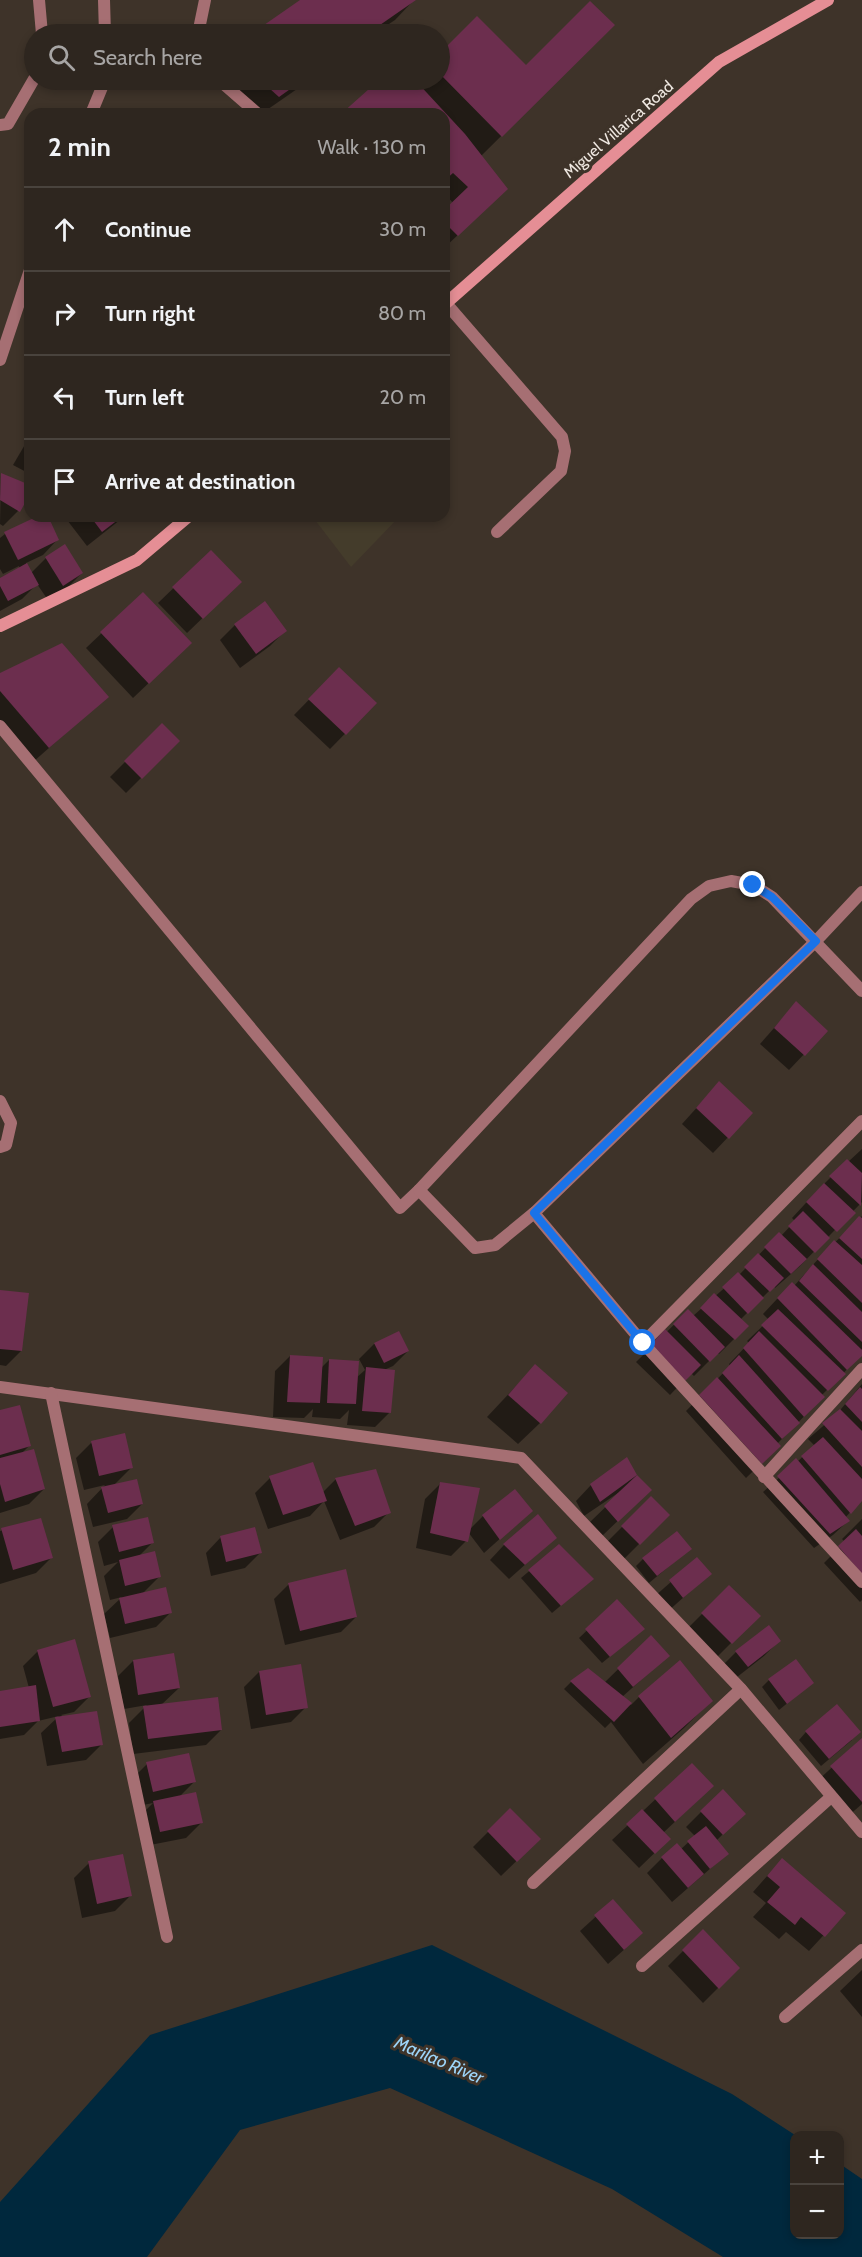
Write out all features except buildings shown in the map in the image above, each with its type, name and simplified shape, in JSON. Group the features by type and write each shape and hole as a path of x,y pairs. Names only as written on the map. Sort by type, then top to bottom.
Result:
{"main road":[{"name":"Miguel Villarica Road","path":"450,299 719,62 828,0"},
{"path":"0,626 137,561 182,522"}],"street":[{"path":"39,0 41,24"},
{"path":"104,0 105,24"},
{"path":"200,24 205,0"},
{"path":"0,125 8,124 28,90"},
{"path":"93,108 101,90"},
{"path":"230,90 251,108"},
{"path":"0,360 24,288"},
{"path":"450,309 562,437 565,451 561,471 497,532"},
{"path":"0,726 400,1208 691,899 709,886 731,881 753,885 772,897 862,991"},
{"path":"419,1190 475,1248 495,1245 534,1213 816,941 862,892"},
{"path":"0,1101 11,1123 6,1145 0,1147"},
{"path":"643,1343 862,1121"},
{"path":"534,1213 643,1343 862,1582"},
{"path":"764,1477 862,1369"},
{"path":"0,1387 521,1458 741,1689 862,1832"},
{"path":"51,1393 167,1937"},
{"path":"533,1883 741,1689"},
{"path":"642,1965 831,1797"},
{"path":"785,2017 862,1950"}],"shaded area":[{"path":"317,522 394,522 351,567"}],"water":[{"name":"Marilao River","path":"432,1945 732,2094 790,2132 790,2239 844,2239 844,2167 862,2179 862,2257 723,2257 612,2189 390,2088 240,2130 147,2257 0,2257 0,2202 150,2035"}],"route":[{"path":"643,1343 534,1213 816,941 772,897 753,885"}]}
